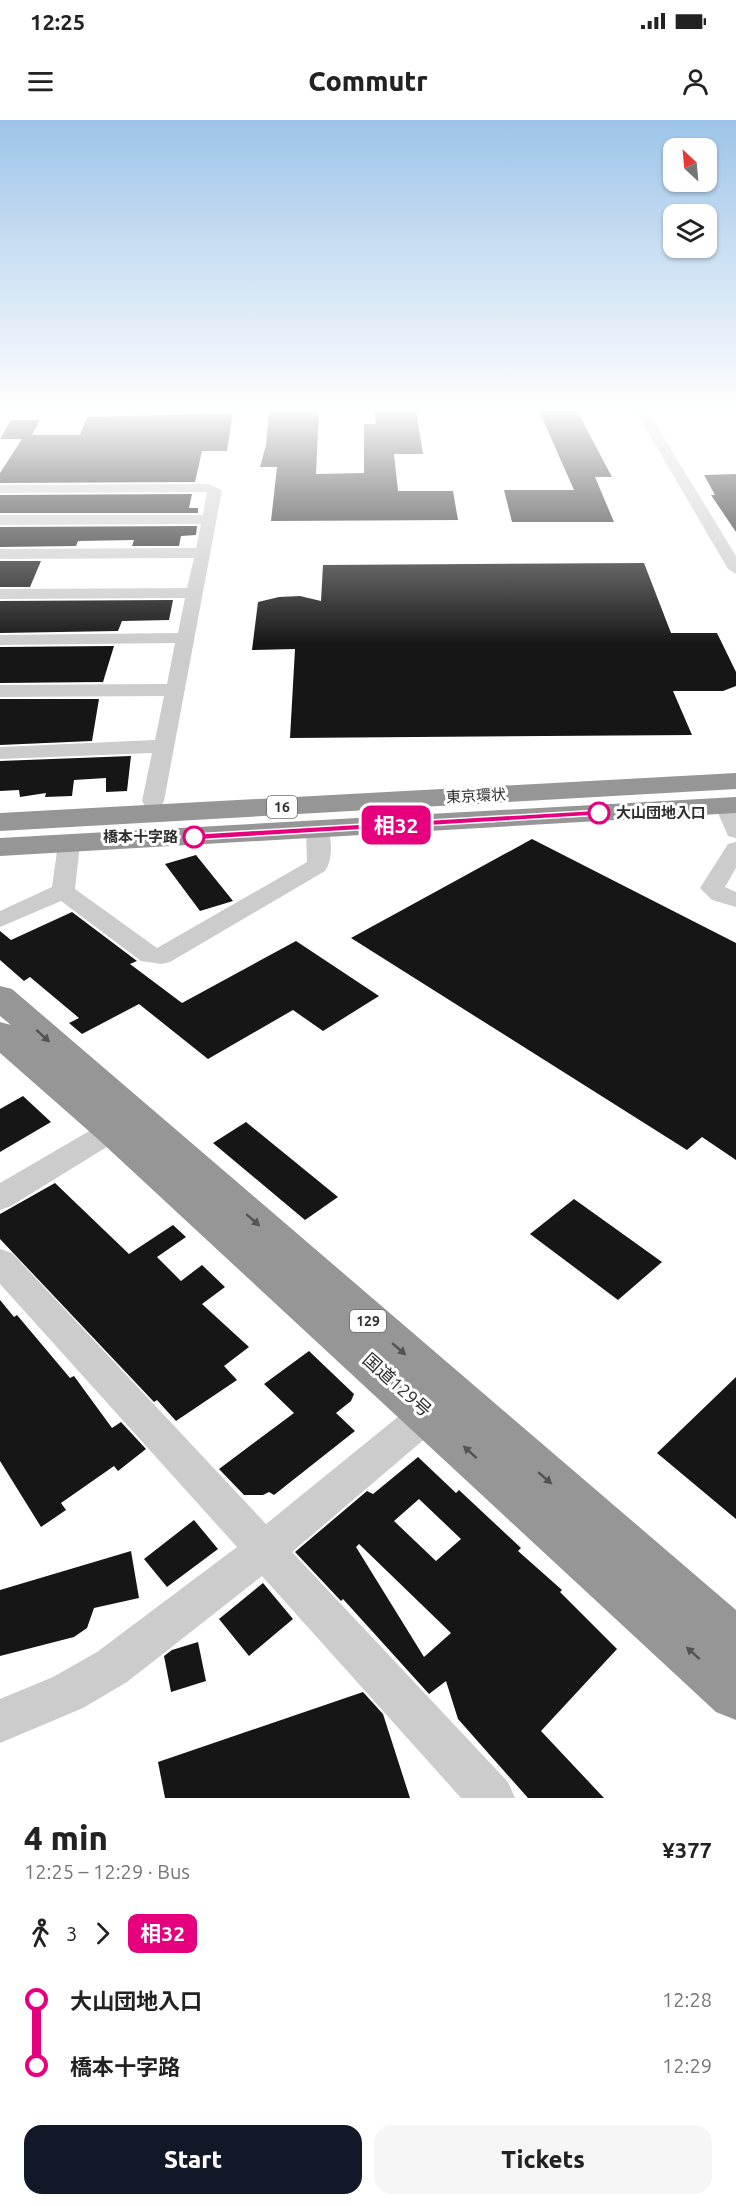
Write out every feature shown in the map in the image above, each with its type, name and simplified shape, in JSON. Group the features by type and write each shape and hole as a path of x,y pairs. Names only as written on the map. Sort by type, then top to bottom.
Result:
{"highway":[{"name":"16","path":"0,809 736,772"},
{"name":"東京環状","path":"0,822 122,822 537,804 734,804"},
{"path":"0,847 734,804"},
{"name":"東京環状","path":"0,835 122,822"},
{"name":"国道129号","path":"0,996 736,1646"},
{"name":"国道129号","path":"0,1034 112,1130 736,1692"}],"street":[{"path":"0,489 144,488"},
{"path":"153,801 209,519 214,490 209,488"},
{"path":"688,488 736,569"},
{"path":"0,520 209,519"},
{"path":"0,554 202,553"},
{"path":"0,594 195,593"},
{"path":"0,640 186,638"},
{"path":"0,691 175,690"},
{"path":"0,753 164,746"},
{"path":"63,891 150,955 161,956 317,866 319,863 317,830"},
{"path":"63,891 69,844"},
{"path":"736,849 712,884 712,888 720,895 736,900"},
{"path":"0,920 63,891"},
{"path":"0,1198 112,1130"},
{"path":"0,1262 492,1798"},
{"path":"0,1721 68,1693 112,1667 265,1550 428,1414"}],"building":[{"path":"275,488 398,488 398,491 453,491 458,520 271,521"},
{"path":"573,488 600,488 614,522 512,522 504,490 574,490"},
{"path":"711,488 736,488 736,532 711,495 715,495"},
{"path":"192,494 189,508 198,508 198,513 0,513 0,495"},
{"path":"197,526 196,535 181,536 179,546 132,546 134,540 78,541 76,546 0,547 0,527"},
{"path":"0,561 41,561 30,587 0,587"},
{"path":"644,563 671,633 717,633 736,672 736,686 723,691 673,691 692,735 290,738 295,649 252,650 258,602 279,597 300,596 321,601 323,565"},
{"path":"173,600 169,620 122,621 118,631 0,633 0,601"},
{"path":"114,646 103,682 0,683 0,647"},
{"path":"0,699 99,699 92,741 0,745"},
{"path":"131,756 127,791 106,792 106,778 74,780 72,796 45,797 46,793 20,797 19,790 0,791 0,761"},
{"path":"532,839 736,943 736,1160 702,1137 687,1150 351,938"},
{"path":"196,855 233,901 200,911 165,864"},
{"path":"72,912 137,961 130,964 182,1003 296,941 379,996 323,1031 293,1010 208,1059 139,1004 82,1034 69,1023 79,1018 30,977 24,981 0,960 0,931 11,940"},
{"path":"23,1096 51,1122 0,1152 0,1109"},
{"path":"246,1122 338,1197 305,1220 213,1143"},
{"path":"55,1183 129,1254 173,1225 186,1237 157,1257 181,1281 202,1265 225,1287 202,1304 249,1347 224,1366 237,1380 176,1421 157,1400 154,1402 0,1239 0,1214"},
{"path":"574,1199 662,1262 618,1300 530,1234"},
{"path":"0,1300 14,1317 17,1315 70,1378 74,1376 112,1428 121,1422 146,1449 118,1471 114,1466 61,1503 66,1510 41,1527 0,1461"},
{"path":"309,1351 354,1394 351,1401 336,1413 355,1431 274,1495 269,1492 263,1495 244,1495 219,1469 294,1413 264,1384"},
{"path":"736,1377 736,1519 657,1453"},
{"path":"418,1457 456,1493 459,1490 521,1548 518,1551 562,1590 560,1592 617,1649 541,1731 604,1798 528,1798 458,1719 446,1681 429,1694 343,1599 341,1601 295,1552 367,1491 373,1494","holes":["419,1499 461,1539 436,1561 394,1521","359,1544 451,1633 424,1657 356,1547"]},
{"path":"194,1520 218,1549 167,1587 144,1559"},
{"path":"131,1551 139,1598 94,1608 87,1628 74,1637 0,1656 0,1590"},
{"path":"263,1583 293,1619 249,1656 219,1619"},
{"path":"198,1642 206,1681 171,1692 164,1656 172,1650"},
{"path":"363,1692 383,1714 410,1798 165,1798 158,1762"}],"bus line":[{"name":"相32","path":"194,837 599,813"}],"place":[{"name":"大山団地入口","path":"599,813"},
{"name":"橋本十字路","path":"194,837"}]}
